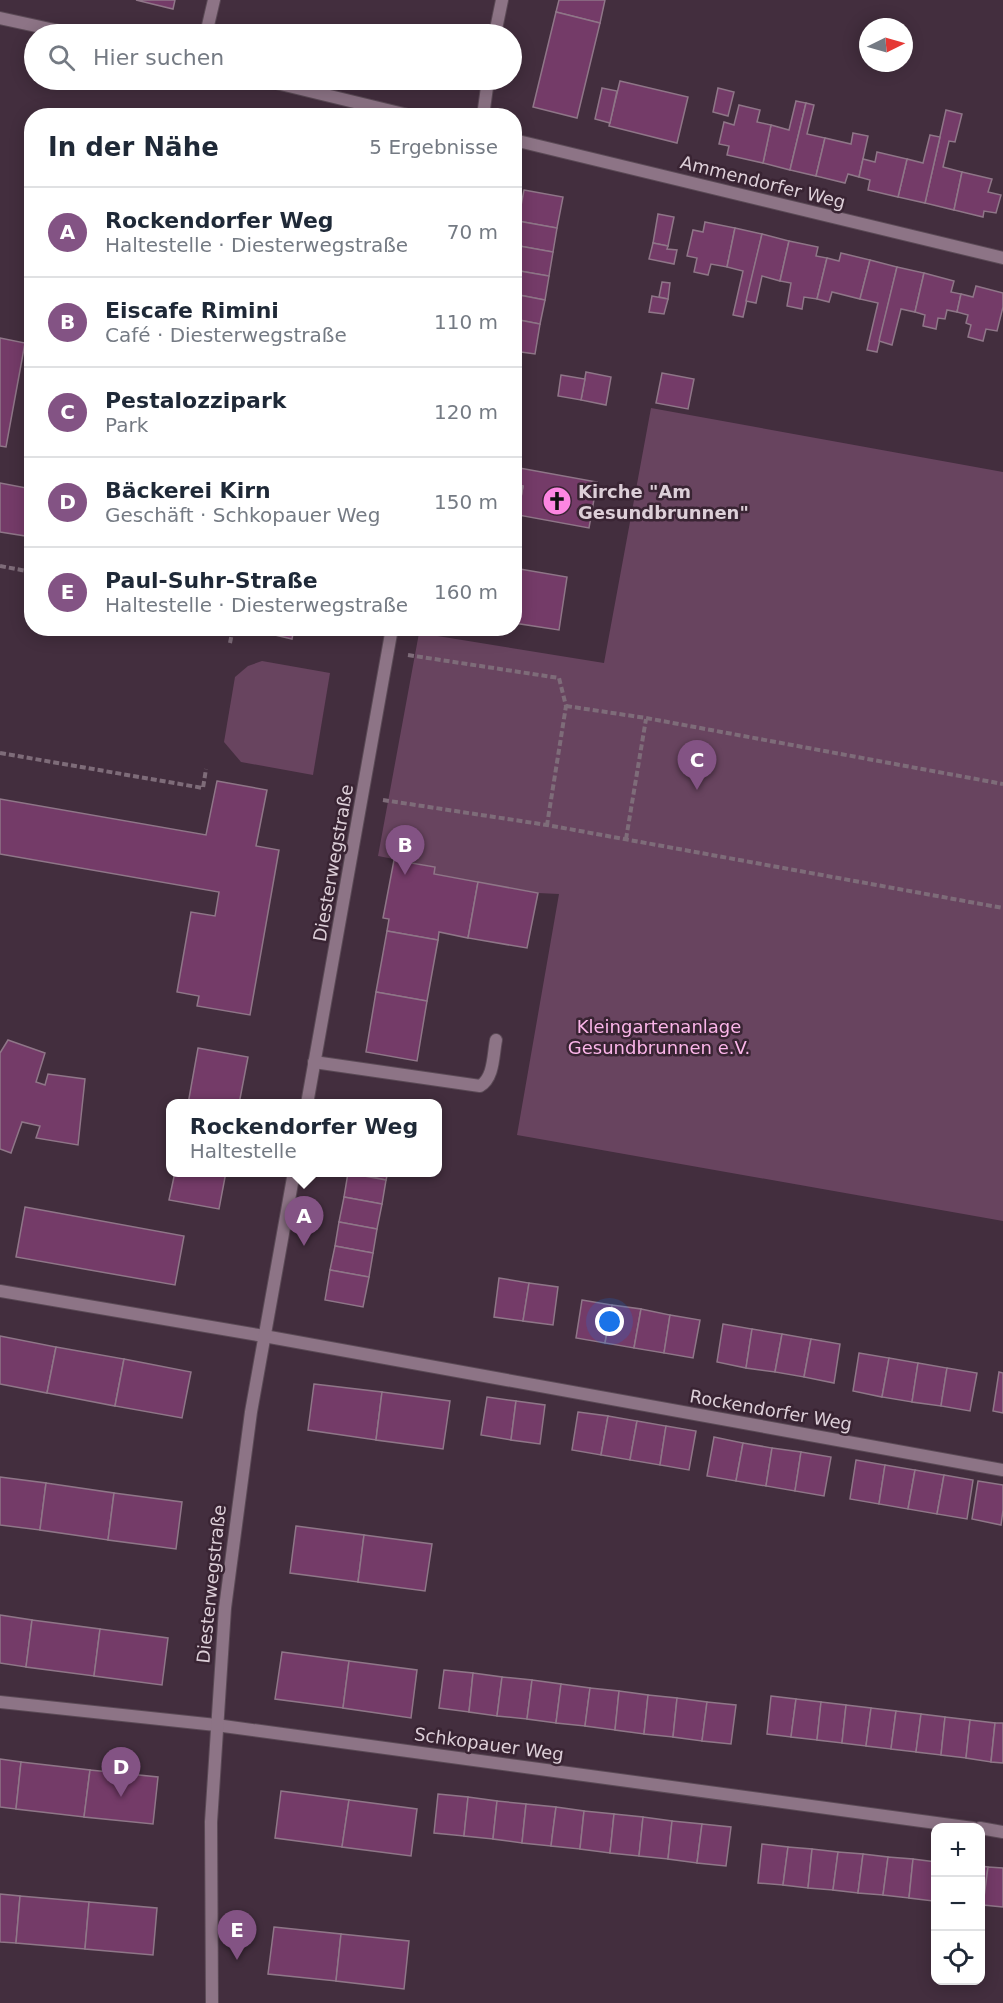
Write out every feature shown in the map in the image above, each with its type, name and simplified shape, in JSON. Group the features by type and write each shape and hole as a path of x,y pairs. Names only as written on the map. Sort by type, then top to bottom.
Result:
{"street":[{"path":"208,24 214,0"},
{"path":"497,24 502,0"},
{"path":"0,18 27,24"},
{"path":"305,90 379,108"},
{"path":"484,108 487,90"},
{"name":"Ammendorfer Weg","path":"522,142 1003,258"},
{"name":"Diesterwegstraße","path":"308,1099 391,636"},
{"path":"314,1062 480,1086 486,1083 489,1076 496,1040"},
{"name":"Diesterwegstraße","path":"212,2003 211,1821 225,1608 264,1336 293,1177"},
{"name":"Rockendorfer Weg","path":"0,1291 264,1336 1003,1470"},
{"name":"Schkopauer Weg","path":"0,1702 216,1725 943,1823"},
{"path":"985,1829 1003,1832"}],"path":[{"path":"0,566 24,570"},
{"path":"230,643 231,636"},
{"path":"388,652 559,678 566,706 547,825"},
{"path":"566,706 646,718 1003,784"},
{"path":"626,839 646,718"},
{"path":"0,753 203,788 206,769"},
{"path":"363,796 547,825 1003,908"}],"green space":[{"name":"Kleingartenanlage Gesundbrunnen e.V.","path":"651,408 1003,472 1003,1221 517,1135 559,894 538,893 434,874 435,867 378,856 418,636 438,636 604,663"},
{"path":"262,661 330,673 313,775 241,762 224,742 235,677 248,666"}],"building":[{"path":"136,0 175,0 173,9"},
{"path":"559,0 605,0 600,23 556,12"},
{"path":"556,12 600,23 577,118 533,107"},
{"path":"620,81 688,97 677,143 609,126"},
{"path":"602,88 617,91 610,123 595,119"},
{"path":"718,88 734,92 728,116 713,112"},
{"path":"796,101 806,103 790,170 763,163 771,125 789,130"},
{"path":"806,103 814,105 807,134 825,138 816,176 790,170"},
{"path":"739,105 760,110 757,122 771,125 763,163 727,155 729,146 719,144 724,122 734,125"},
{"path":"946,110 962,114 955,142 949,141 943,167 962,172 954,210 925,203"},
{"path":"853,133 868,136 859,177 848,174 845,183 816,176 825,138 851,144"},
{"path":"930,135 940,137 925,203 898,197 907,159 923,163"},
{"path":"877,152 907,159 898,197 868,190 870,180 859,177 863,159 875,162"},
{"path":"962,172 992,179 988,192 1001,195 996,213 984,211 983,217 954,210"},
{"path":"524,190 563,197 557,228 522,222"},
{"path":"658,214 674,217 668,246 653,243"},
{"path":"522,222 557,228 553,252 522,246"},
{"path":"705,222 735,228 727,267 711,264 708,275 694,272 697,258 687,256 693,230 703,232"},
{"path":"735,228 762,234 743,317 733,315 743,271 727,267"},
{"path":"762,234 789,241 780,281 762,276 756,303 746,301"},
{"path":"789,241 818,247 816,256 827,258 817,299 804,297 802,309 787,306 791,283 780,281"},
{"path":"653,243 668,246 667,249 677,250 674,264 649,259"},
{"path":"522,246 553,252 549,276 522,271"},
{"path":"841,253 870,260 860,299 832,292 829,302 817,299 827,258 839,261"},
{"path":"870,260 897,267 877,352 867,350 878,303 860,299"},
{"path":"897,267 924,273 915,312 901,309 892,345 879,341"},
{"path":"522,271 549,276 545,300 522,296"},
{"path":"924,273 954,281 951,292 961,294 957,312 947,310 945,319 938,318 936,329 923,326 925,315 915,312"},
{"path":"662,282 670,283 668,299 659,297"},
{"path":"976,286 1003,293 1003,307 997,331 986,329 983,341 968,337 971,325 966,323 968,315 957,312 961,294 973,297"},
{"path":"522,296 545,300 540,324 522,321"},
{"path":"652,296 668,299 664,314 649,312"},
{"path":"522,321 540,324 535,354 522,352"},
{"path":"0,338 24,343 24,348 6,447 0,446"},
{"path":"586,372 611,377 606,405 581,400"},
{"path":"662,373 694,379 688,409 656,403"},
{"path":"561,375 585,379 581,400 558,396"},
{"name":"Kirche \"Am Gesundbrunnen\"","path":"522,468 597,482 589,528 522,516"},
{"path":"0,483 24,488 24,536 0,532"},
{"path":"522,569 567,577 559,630 522,624"},
{"path":"217,781 267,790 256,846 279,850 250,1015 197,1006 199,996 177,992 191,912 215,916 219,892 0,854 0,799 206,835"},
{"path":"394,860 435,867 434,874 478,882 468,938 439,932 438,940 387,931 389,919 383,918"},
{"path":"478,882 538,893 527,948 468,938"},
{"path":"387,931 438,940 427,1001 376,992"},
{"path":"376,992 427,1001 417,1061 366,1052"},
{"path":"8,1040 45,1053 36,1082 45,1085 48,1074 85,1079 78,1145 36,1138 40,1126 22,1122 11,1153 0,1149 0,1053"},
{"path":"198,1048 248,1057 240,1099 189,1099"},
{"path":"174,1177 225,1177 219,1209 169,1200"},
{"path":"347,1177 386,1180 382,1204 344,1197"},
{"path":"344,1197 382,1204 377,1229 339,1222"},
{"path":"25,1207 184,1236 175,1285 16,1257"},
{"path":"339,1222 377,1229 373,1253 335,1246"},
{"path":"335,1246 373,1253 369,1277 330,1270"},
{"path":"330,1270 369,1277 363,1307 325,1300"},
{"path":"499,1278 529,1283 523,1321 494,1317"},
{"path":"529,1283 558,1287 553,1325 523,1321"},
{"path":"582,1300 612,1305 605,1343 576,1338"},
{"path":"612,1305 641,1309 634,1348 605,1343"},
{"path":"641,1309 670,1315 664,1353 634,1348"},
{"path":"670,1315 700,1320 693,1358 664,1353"},
{"path":"723,1324 752,1329 746,1368 717,1362"},
{"path":"752,1329 782,1334 775,1372 746,1368"},
{"path":"782,1334 811,1339 804,1377 775,1372"},
{"path":"0,1336 56,1347 47,1393 0,1384"},
{"path":"811,1339 840,1344 834,1383 804,1377"},
{"path":"56,1347 124,1359 115,1406 47,1393"},
{"path":"859,1353 889,1358 882,1397 853,1391"},
{"path":"889,1358 918,1363 912,1402 882,1397"},
{"path":"124,1359 191,1372 182,1418 115,1406"},
{"path":"918,1363 947,1368 941,1406 912,1402"},
{"path":"947,1368 977,1373 970,1411 941,1406"},
{"path":"999,1372 1003,1373 1003,1413 993,1411"},
{"path":"314,1384 382,1392 376,1440 308,1430"},
{"path":"382,1392 450,1401 443,1449 376,1440"},
{"path":"487,1397 516,1401 511,1440 481,1435"},
{"path":"516,1401 545,1405 540,1444 511,1440"},
{"path":"578,1412 608,1416 601,1455 572,1450"},
{"path":"608,1416 637,1421 630,1460 601,1455"},
{"path":"637,1421 666,1426 660,1465 630,1460"},
{"path":"666,1426 696,1431 689,1470 660,1465"},
{"path":"714,1437 743,1443 736,1481 707,1476"},
{"path":"743,1443 772,1448 766,1486 736,1481"},
{"path":"772,1448 801,1452 795,1491 766,1486"},
{"path":"801,1452 831,1457 824,1496 795,1491"},
{"path":"856,1460 885,1465 879,1504 850,1499"},
{"path":"885,1465 915,1470 908,1509 879,1504"},
{"path":"915,1470 944,1475 937,1514 908,1509"},
{"path":"944,1475 973,1480 967,1519 937,1514"},
{"path":"0,1477 46,1483 40,1530 0,1525"},
{"path":"978,1481 1003,1485 1001,1525 972,1519"},
{"path":"46,1483 114,1493 108,1540 40,1530"},
{"path":"114,1493 182,1502 176,1549 108,1540"},
{"path":"296,1526 364,1535 358,1582 290,1573"},
{"path":"364,1535 432,1544 425,1591 358,1582"},
{"path":"0,1615 32,1620 26,1667 0,1663"},
{"path":"32,1620 100,1629 94,1676 26,1667"},
{"path":"100,1629 168,1638 162,1685 94,1676"},
{"path":"282,1652 349,1661 343,1708 275,1699"},
{"path":"349,1661 417,1670 411,1718 343,1708"},
{"path":"444,1670 473,1673 469,1712 439,1708"},
{"path":"473,1673 502,1677 497,1716 469,1712"},
{"path":"502,1677 532,1680 527,1719 497,1716"},
{"path":"532,1680 561,1684 556,1723 527,1719"},
{"path":"561,1684 590,1688 585,1726 556,1723"},
{"path":"590,1688 619,1691 615,1730 585,1726"},
{"path":"619,1691 648,1695 644,1734 615,1730"},
{"path":"648,1695 677,1698 673,1737 644,1734"},
{"path":"771,1696 796,1699 791,1737 767,1734"},
{"path":"677,1698 707,1702 702,1741 673,1737"},
{"path":"796,1699 821,1702 817,1740 791,1737"},
{"path":"707,1702 736,1705 731,1744 702,1741"},
{"path":"821,1702 846,1705 842,1743 817,1740"},
{"path":"846,1705 871,1708 866,1746 842,1743"},
{"path":"871,1708 896,1711 891,1749 866,1746"},
{"path":"896,1711 921,1714 916,1752 891,1749"},
{"path":"921,1714 945,1717 941,1755 916,1752"},
{"path":"945,1717 970,1720 966,1758 941,1755"},
{"path":"970,1720 995,1723 991,1762 966,1758"},
{"path":"995,1723 1003,1723 1003,1763 991,1762"},
{"path":"0,1759 21,1762 16,1809 0,1807"},
{"path":"21,1762 90,1770 84,1817 16,1809"},
{"path":"90,1770 158,1777 153,1824 84,1817"},
{"path":"281,1791 349,1800 342,1847 275,1838"},
{"path":"438,1794 468,1797 464,1836 434,1833"},
{"path":"468,1797 497,1801 493,1839 464,1836"},
{"path":"349,1800 417,1809 411,1856 342,1847"},
{"path":"497,1801 526,1804 522,1843 493,1839"},
{"path":"526,1804 556,1807 551,1846 522,1843"},
{"path":"556,1807 584,1811 580,1849 551,1846"},
{"path":"584,1811 614,1814 610,1853 580,1849"},
{"path":"614,1814 643,1817 639,1856 610,1853"},
{"path":"643,1817 672,1821 668,1859 639,1856"},
{"path":"672,1821 702,1824 697,1863 668,1859"},
{"path":"702,1824 731,1827 726,1866 697,1863"},
{"path":"762,1844 788,1847 783,1885 758,1883"},
{"path":"788,1847 812,1849 808,1888 783,1885"},
{"path":"812,1849 838,1852 833,1890 808,1888"},
{"path":"838,1852 863,1854 858,1893 833,1890"},
{"path":"863,1854 888,1857 883,1895 858,1893"},
{"path":"888,1857 913,1859 909,1898 883,1895"},
{"path":"913,1859 931,1861 931,1901 909,1898"},
{"path":"985,1867 988,1867 985,1890"},
{"path":"988,1867 1003,1868 1003,1907 985,1905"},
{"path":"0,1894 20,1896 16,1943 0,1942"},
{"path":"20,1896 89,1902 85,1949 16,1943"},
{"path":"89,1902 157,1908 153,1955 85,1949"},
{"path":"274,1927 341,1934 336,1981 268,1974"},
{"path":"341,1934 409,1941 404,1989 336,1981"}],"place":[{"name":"Kirche \"Am Gesundbrunnen\"","path":"557,501"},
{"name":"Pestalozzipark","path":"697,790"},
{"name":"Eiscafe Rimini","path":"405,875"},
{"name":"Rockendorfer Weg","path":"304,1246"},
{"name":"Bäckerei Kirn","path":"121,1797"},
{"name":"Paul-Suhr-Straße","path":"237,1960"}]}
